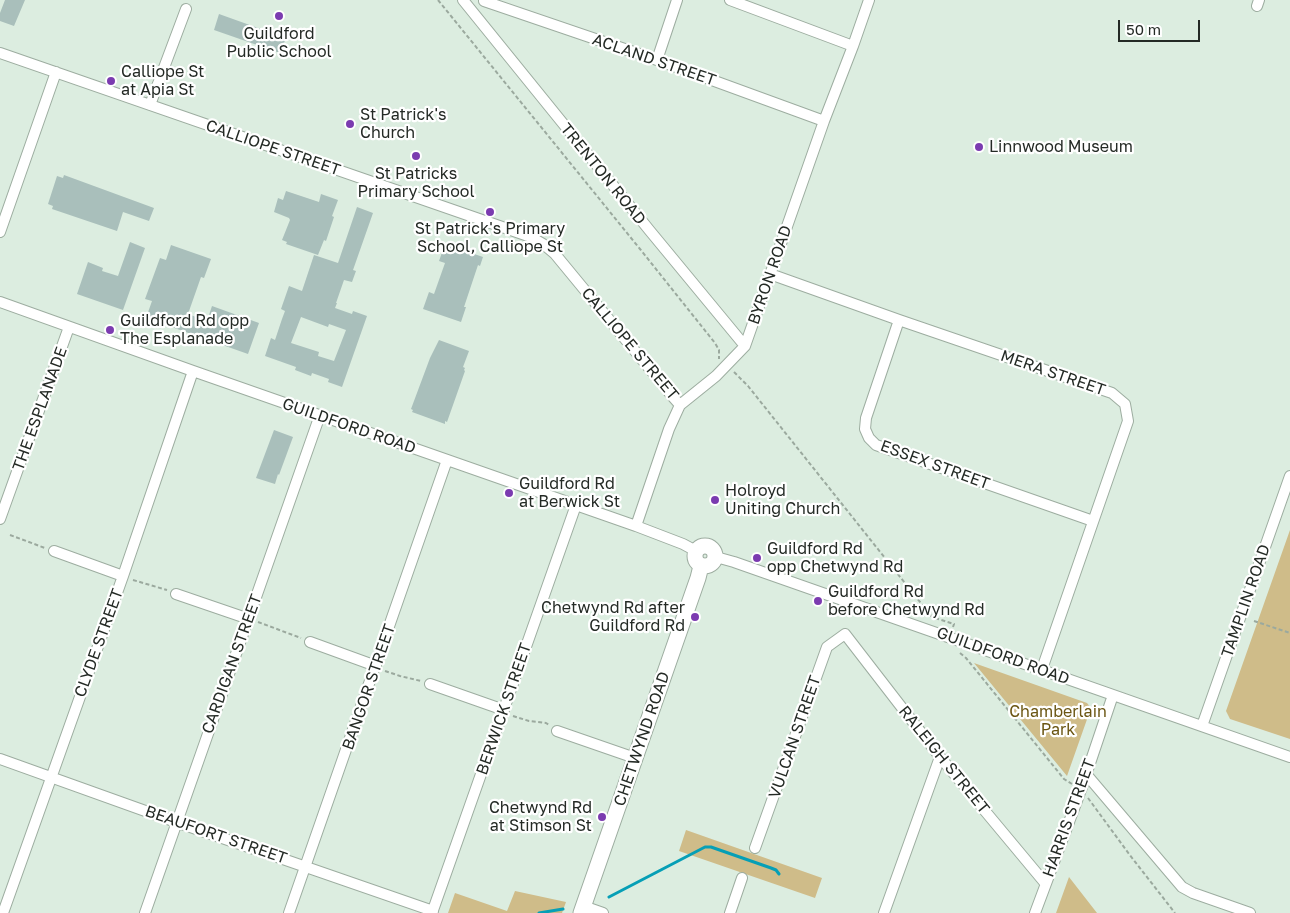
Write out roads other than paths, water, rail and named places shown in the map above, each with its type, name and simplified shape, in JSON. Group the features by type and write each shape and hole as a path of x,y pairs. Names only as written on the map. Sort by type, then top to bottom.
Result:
{"street":[{"name":"TRENTON ROAD","path":"463,0 650,232 745,346"},
{"path":"470,9 485,0"},
{"name":"ACLAND STREET","path":"485,0 824,121"},
{"path":"657,60 677,0"},
{"path":"730,0 852,46"},
{"name":"BYRON ROAD","path":"636,526 669,430 680,405 720,372 745,346 868,0"},
{"path":"150,105 186,9"},
{"name":"CALLIOPE STREET","path":"0,53 532,237 555,254 680,405"},
{"path":"0,232 56,72"},
{"name":"MERA STREET","path":"770,274 1112,393 1125,404 1128,420 1042,670"},
{"name":"GUILDFORD ROAD","path":"0,302 636,526 683,544 699,558"},
{"name":"ESSEX STREET","path":"899,320 866,418 865,428 869,438 876,445 1093,521"},
{"name":"THE ESPLANADE","path":"0,519 69,327"},
{"name":"CLYDE STREET","path":"3,913 123,576 193,371"},
{"name":"CARDIGAN STREET","path":"145,913 320,415"},
{"name":"BANGOR STREET","path":"289,913 447,460"},
{"name":"TAMPLIN ROAD","path":"1202,726 1290,476"},
{"name":"BERWICK STREET","path":"432,912 576,505"},
{"path":"54,551 123,576"},
{"path":"699,558 708,566 713,563 716,557"},
{"name":"GUILDFORD ROAD","path":"716,557 1290,757"},
{"name":"CHETWYND ROAD","path":"582,910 698,578 699,558"},
{"path":"176,594 249,618"},
{"name":"RALEIGH STREET","path":"844,634 940,757 1045,883"},
{"name":"VULCAN STREET","path":"755,848 826,647 844,634"},
{"path":"310,642 376,666"},
{"path":"430,684 504,710"},
{"name":"HARRIS STREET","path":"1034,913 1081,790 1113,695"},
{"path":"557,730 635,758"},
{"path":"884,913 940,757"},
{"name":"BEAUFORT STREET","path":"0,759 432,912"},
{"path":"1086,774 1182,887 1193,893 1250,913"},
{"path":"730,913 742,878"},
{"path":"582,910 603,913"}],"waterway":[{"path":"609,897 705,847 711,847 771,868 779,874"},
{"path":"539,913 563,909"}],"place":[{"name":"Guildford Public School","path":"279,16"},
{"name":"Calliope St at Apia St","path":"111,81"},
{"name":"St Patrick's Church","path":"350,124"},
{"name":"Linnwood Museum","path":"979,147"},
{"name":"St Patricks Primary School","path":"416,156"},
{"name":"St Patrick's Primary School, Calliope St","path":"490,212"},
{"name":"Guildford Rd opp The Esplanade","path":"110,330"},
{"name":"Guildford Rd at Berwick St","path":"509,493"},
{"name":"Holroyd Uniting Church","path":"715,500"},
{"name":"Guildford Rd opp Chetwynd Rd","path":"757,558"},
{"name":"Guildford Rd before Chetwynd Rd","path":"818,601"},
{"name":"Chetwynd Rd after Guildford Rd","path":"695,617"},
{"name":"Chetwynd Rd at Stimson St","path":"602,817"}],"park label":[{"name":"Chamberlain Park","path":"1058,721"}]}
